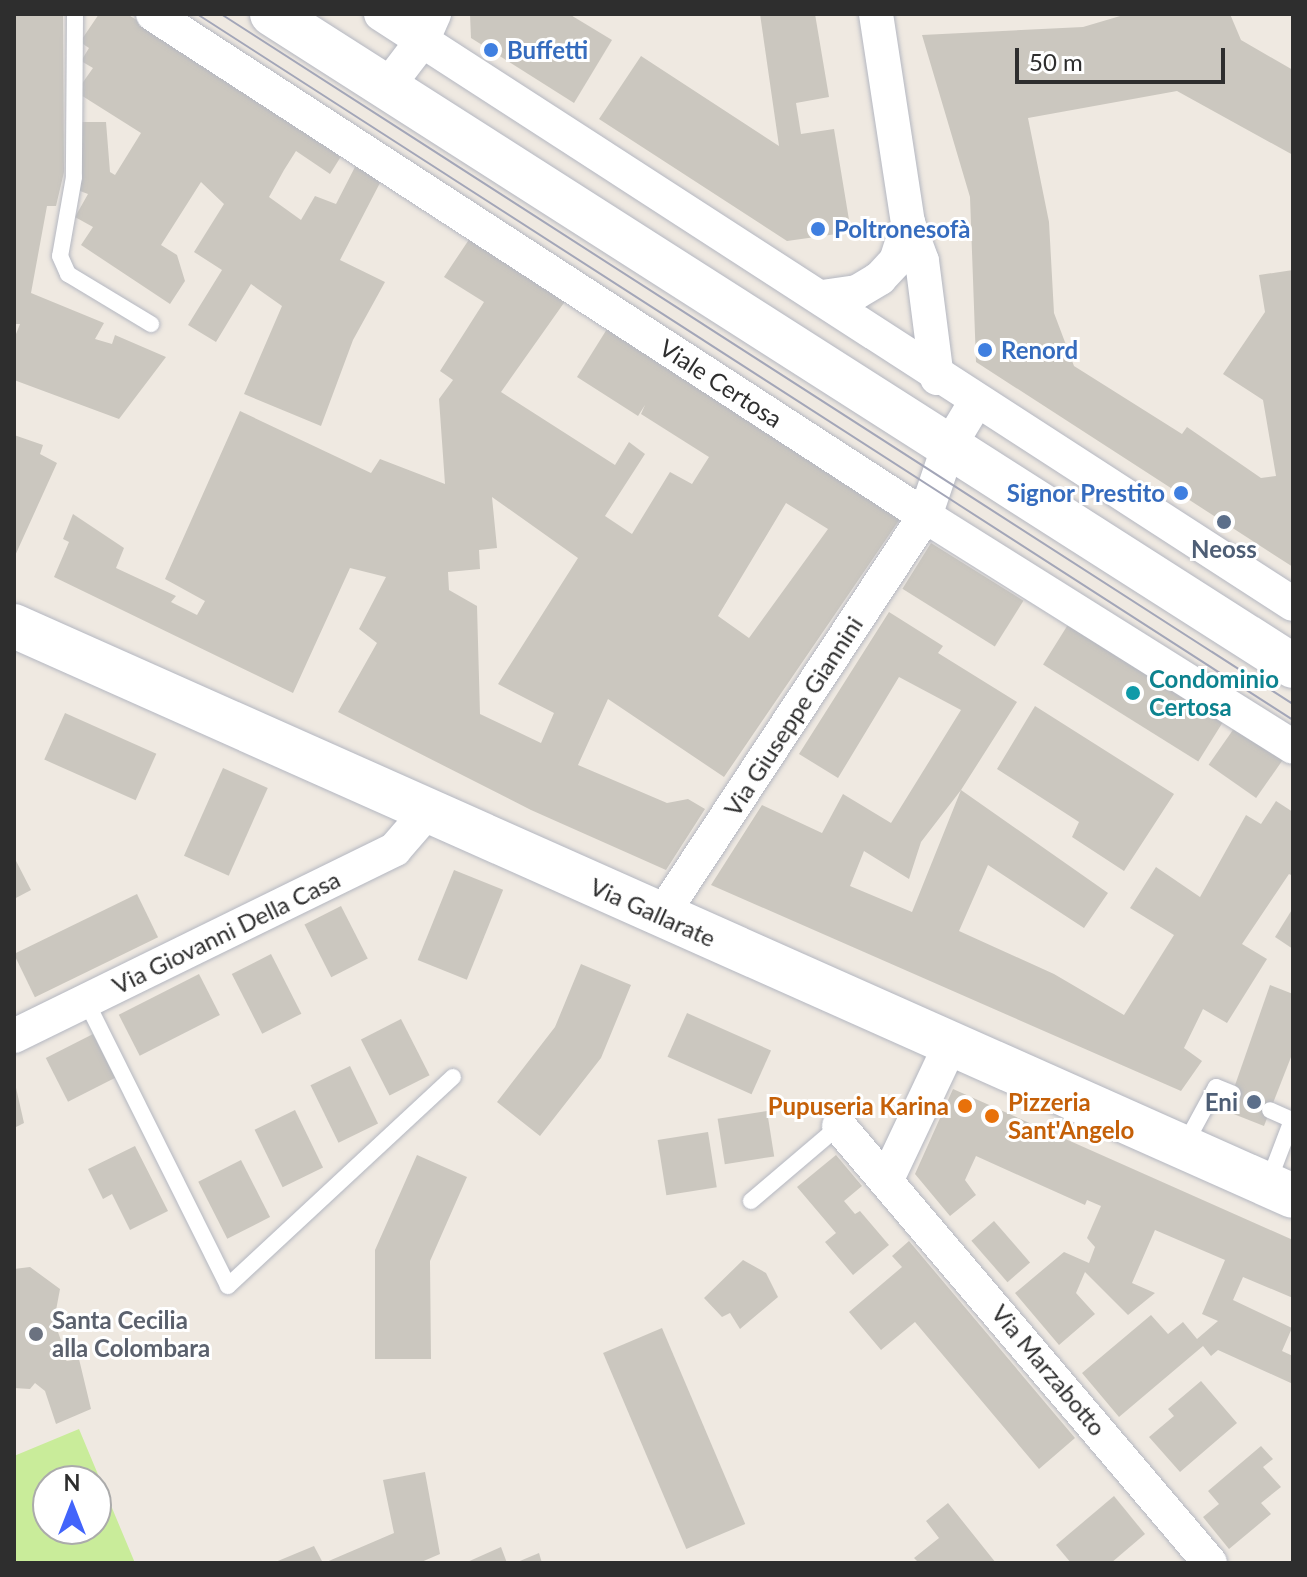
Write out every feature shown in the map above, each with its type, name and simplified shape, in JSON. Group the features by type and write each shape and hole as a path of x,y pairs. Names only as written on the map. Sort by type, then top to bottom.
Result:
{"street":[{"name":"Viale Certosa","path":"153,14 925,516 1293,747"},
{"path":"272,14 1293,666"},
{"path":"381,14 428,27 937,378 1293,604"},
{"path":"876,14 908,223 922,261 937,378"},
{"path":"387,87 428,27"},
{"path":"822,297 857,292 880,278 896,261 908,223"},
{"name":"Via Giuseppe Giannini","path":"661,916 925,516 948,448 975,403"},
{"name":"Via Gallarate","path":"14,626 1280,1190"},
{"name":"Via Giovanni Della Casa","path":"14,1036 395,849 427,812"},
{"path":"888,1177 951,1044"},
{"name":"Via Marzabotto","path":"839,1126 888,1177 1210,1563"}],"lane":[{"path":"75,14 74,177 60,256 68,274 151,324"},
{"path":"86,1001 228,1286 453,1077"},
{"path":"1184,1147 1216,1087 1233,1094"},
{"path":"1270,1110 1292,1120 1280,1190"},
{"path":"751,1201 839,1126"}],"green space":[{"path":"79,1429 94,1465 32,1465 32,1545 112,1545 112,1508 135,1563 14,1563 14,1456"}],"building":[{"path":"14,14 63,14 64,172 56,206 47,206 31,293 104,323 95,339 112,344 115,335 166,357 119,419 14,380 14,339 20,324 14,324"},
{"path":"99,14 127,14 345,150 330,174 296,151 284,170 269,197 301,220 315,196 336,204 356,165 381,181 340,260 385,282 353,340 321,426 244,394 282,306 251,284 216,342 188,325 222,270 194,252 224,204 201,182 161,245 177,255 185,281 170,304 81,245 93,227 75,217 88,194 80,191 77,122 106,122 110,172 115,175 141,133 76,92 93,68 81,61 89,48 80,42"},
{"path":"470,14 569,14 612,40 574,103 471,38"},
{"path":"760,14 815,14 829,97 796,103 801,134 834,129 851,232 787,241 599,119 641,56 779,146"},
{"path":"1127,14 1230,14 1241,40 1293,70 1293,155 1177,91 1028,118 1049,222 1054,313 1074,366 1182,434 1187,427 1261,478 1276,476 1263,400 1223,374 1265,312 1259,275 1293,270 1293,567 976,362 970,197 922,35 1083,27"},
{"path":"470,238 566,300 501,392 615,465 629,442 645,454 605,516 632,534 670,472 692,484 709,457 641,414 645,405 638,416 577,377 607,329 902,516 724,777 608,699 578,765 667,803 688,799 705,809 666,870 531,810 338,712 377,643 359,629 386,577 350,568 293,693 54,577 69,542 63,539 73,514 124,548 116,568 176,596 171,602 197,615 205,601 165,579 240,411 371,473 380,459 445,484 439,399 453,380 440,371 484,302 444,277","holes":["492,497 578,558 498,684 554,713 541,743 480,714 477,606 449,590 448,572 480,569 479,550 497,548","786,503 828,529 749,638 718,616"]},
{"path":"14,435 43,445 40,454 57,463 14,558"},
{"path":"931,543 1023,601 995,647 902,589"},
{"path":"889,612 943,646 938,653 1017,702 961,790 1108,893 1084,928 988,865 959,931 1054,974 1124,1015 1174,935 1130,908 1156,867 1200,897 1246,815 1261,824 1276,801 1293,812 1293,876 1289,874 1242,944 1267,959 1227,1023 1203,1009 1184,1048 1202,1061 1181,1091 711,885 762,805 822,833 843,794 891,823 961,710 899,677 838,778 799,754","holes":["961,790 912,912 850,886 864,851 909,879 921,842"]},
{"name":"Condominio Certosa","path":"1069,623 1224,720 1198,762 1043,665"},
{"path":"1035,706 1174,794 1124,871 1072,837 1079,822 997,769"},
{"path":"65,713 156,754 136,800 44,760"},
{"path":"1235,727 1283,760 1256,798 1209,765"},
{"path":"223,768 268,788 229,876 184,856"},
{"path":"14,857 31,890 14,899"},
{"path":"454,870 503,890 467,980 418,960"},
{"path":"137,894 158,937 35,997 14,954"},
{"path":"341,906 368,959 331,977 304,925"},
{"path":"1293,908 1293,949 1275,937"},
{"path":"271,954 301,1014 262,1034 232,974"},
{"path":"581,964 631,985 601,1058 540,1136 497,1102 555,1027"},
{"path":"199,974 220,1015 140,1056 119,1015"},
{"path":"1270,985 1293,994 1293,1052 1264,1126 1226,1111"},
{"path":"687,1013 771,1050 752,1094 667,1057"},
{"path":"401,1019 430,1075 390,1096 361,1039"},
{"path":"93,1034 115,1078 68,1102 46,1058"},
{"path":"350,1066 378,1124 339,1143 310,1085"},
{"path":"14,1079 24,1123 14,1128"},
{"path":"953,1089 1293,1240 1293,1298 1243,1277 1233,1300 1292,1328 1282,1351 1293,1356 1293,1384 1218,1350 1211,1356 1203,1346 1119,1417 1082,1373 1151,1315 1168,1334 1183,1322 1197,1339 1218,1321 1202,1314 1225,1260 1155,1230 1132,1283 1155,1293 1128,1315 1085,1272 1076,1293 1095,1314 1059,1345 1015,1293 1064,1252 1089,1263 1095,1247 1087,1238 1101,1206 1087,1200 1085,1205 976,1156 965,1180 976,1195 950,1216 915,1174"},
{"path":"295,1110 323,1168 283,1187 255,1130"},
{"path":"767,1111 774,1156 725,1164 718,1119"},
{"path":"708,1132 717,1187 666,1195 658,1140"},
{"path":"135,1146 168,1211 130,1230 112,1194 103,1199 88,1169"},
{"path":"417,1155 467,1177 430,1261 431,1359 375,1359 375,1250"},
{"path":"836,1155 862,1186 844,1201 855,1214 860,1211 889,1245 853,1275 825,1242 836,1233 797,1187"},
{"path":"241,1160 270,1217 227,1239 198,1182"},
{"path":"994,1221 1030,1263 1007,1282 971,1241"},
{"path":"909,1241 1075,1438 1039,1469 915,1322 881,1350 849,1312 902,1267 892,1256"},
{"path":"743,1260 766,1273 778,1297 740,1329 730,1313 722,1317 704,1298"},
{"name":"Santa Cecilia alla Colombara","path":"30,1267 60,1289 54,1321 63,1346 58,1354 67,1361 79,1359 91,1409 56,1424 45,1391 35,1383 30,1389 14,1388 14,1269"},
{"path":"662,1328 745,1524 686,1549 603,1353"},
{"path":"1201,1381 1237,1423 1180,1472 1149,1437 1174,1416 1168,1409"},
{"path":"1261,1446 1273,1459 1263,1467 1281,1487 1261,1503 1271,1514 1229,1549 1203,1517 1219,1504 1208,1491"},
{"path":"425,1472 440,1554 419,1563 324,1563 394,1533 383,1480"},
{"path":"1114,1496 1145,1534 1111,1563 1071,1563 1056,1545"},
{"path":"948,1503 996,1563 919,1563 914,1558 939,1538 926,1521"},
{"path":"314,1546 323,1563 273,1563"},
{"path":"501,1547 507,1563 465,1563"},
{"path":"539,1553 542,1563 515,1563"}],"tram line":[{"path":"197,14 1293,720"},
{"path":"221,14 1293,704"}],"place":[{"name":"Buffetti","path":"491,50"},
{"name":"Poltronesofà","path":"818,229"},
{"name":"Renord","path":"985,350"},
{"name":"Signor Prestito","path":"1181,493"},
{"name":"Neoss","path":"1224,522"},
{"name":"Condominio Certosa","path":"1133,693"},
{"name":"Eni","path":"1254,1102"},
{"name":"Pupuseria Karina","path":"965,1106"},
{"name":"Pizzeria Sant'Angelo","path":"992,1116"},
{"name":"Santa Cecilia alla Colombara","path":"36,1334"}]}
